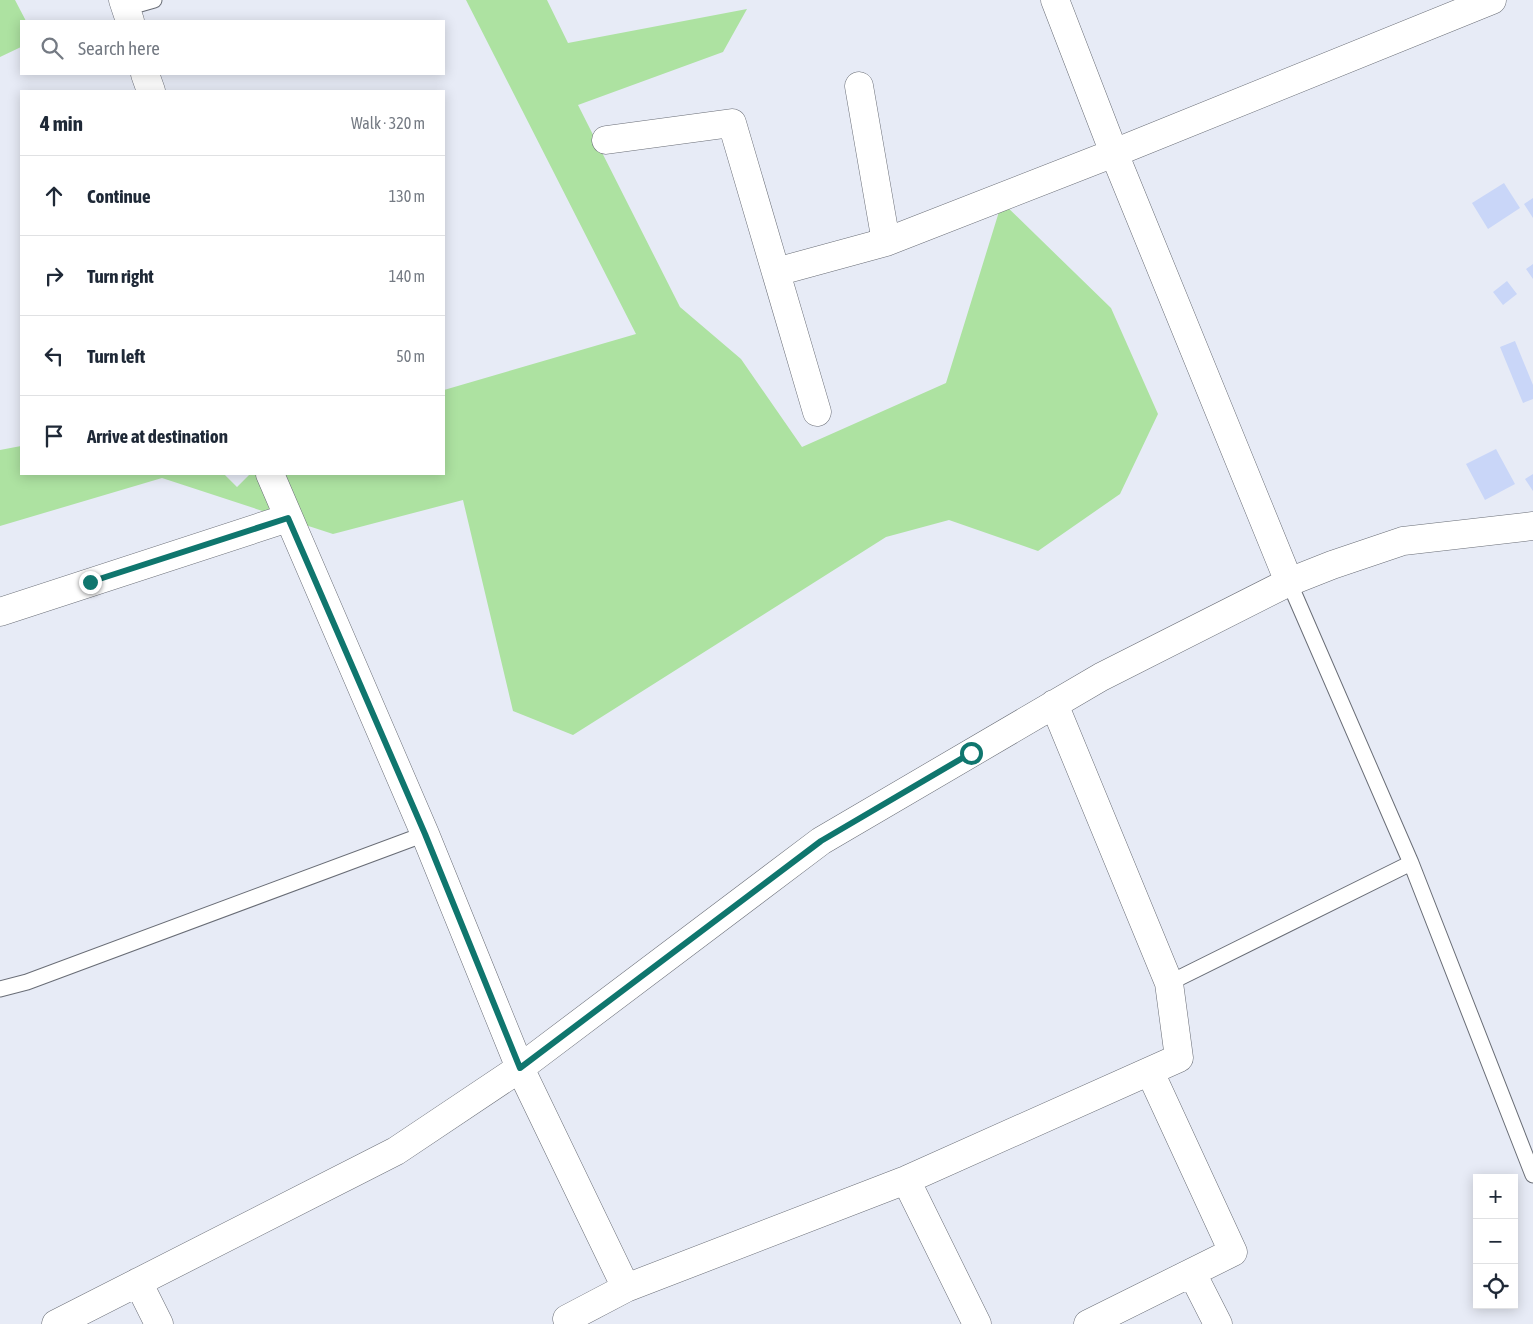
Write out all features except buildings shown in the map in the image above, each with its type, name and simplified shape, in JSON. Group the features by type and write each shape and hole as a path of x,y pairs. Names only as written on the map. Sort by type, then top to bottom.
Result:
{"street":[{"path":"1055,0 1114,153 1289,582"},
{"path":"776,272 886,242 1114,153 1492,0"},
{"path":"145,75 151,90"},
{"path":"859,86 886,242"},
{"path":"606,140 732,123 817,412"},
{"path":"270,475 425,834 520,1068 626,1288"},
{"path":"0,612 288,518"},
{"path":"56,1324 396,1151 520,1068 821,841 1101,677 1289,582 1403,541 1533,526"},
{"path":"569,1324 567,1319 626,1288 906,1180 1179,1058 1169,983 1054,704"},
{"path":"1088,1324 1233,1252 1150,1072"},
{"path":"906,1180 977,1324"},
{"path":"1192,1273 1218,1324"},
{"path":"138,1282 159,1324"}],"lane":[{"path":"126,10 154,0"},
{"path":"1289,582 1411,863 1533,1175"},
{"path":"0,989 28,982 425,834"},
{"path":"1169,983 1411,863"}],"green space":[{"path":"0,0 15,0 25,20 20,20 20,47 0,57"},
{"path":"466,0 547,0 568,43 747,9 723,52 578,105 680,307 741,359 802,447 946,383 1002,202 1111,308 1158,414 1120,494 1038,551 949,520 886,537 573,735 513,711 463,500 333,534 162,478 0,526 0,450 20,446 20,475 225,475 237,487 249,475 445,475 445,390 636,334"}],"route":[{"path":"90,582 288,518 425,834 520,1068 821,841 971,753"}]}
